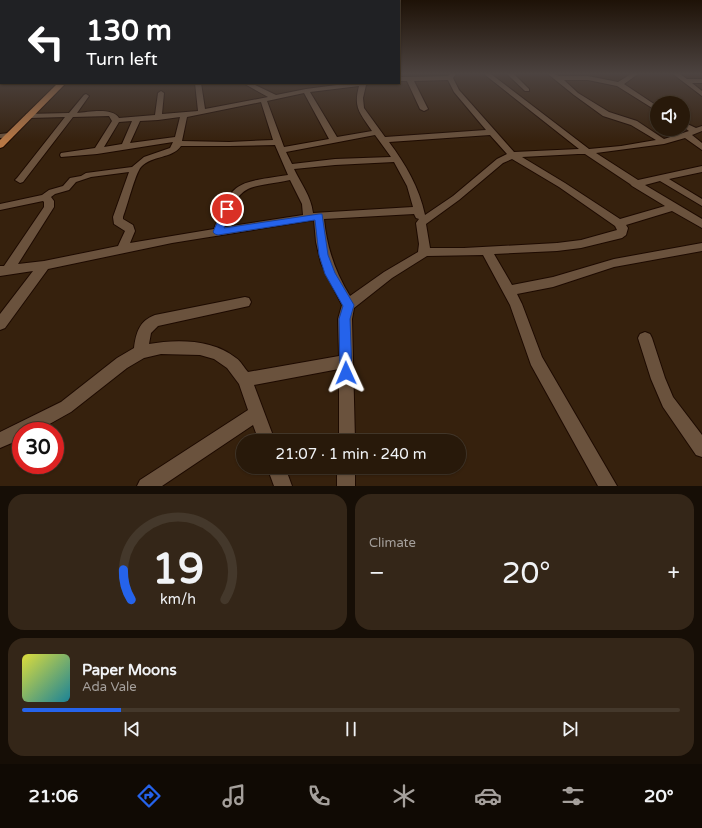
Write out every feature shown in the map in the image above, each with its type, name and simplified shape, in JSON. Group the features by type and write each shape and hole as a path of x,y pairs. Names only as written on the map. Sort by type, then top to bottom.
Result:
{"main road":[{"path":"0,145 48,97"}],"street":[{"path":"20,180 85,97"},
{"path":"158,118 161,97"},
{"path":"200,97 202,112"},
{"path":"116,120 137,120 184,115 274,97"},
{"path":"314,97 335,140"},
{"path":"359,97 360,108 397,159 411,185 419,210 425,252"},
{"path":"418,97 424,109"},
{"path":"347,434 345,319 348,305 388,275 417,260 425,252 464,252 581,244 618,235 622,232 623,228 619,222 562,185 512,156 493,132 461,97"},
{"path":"516,97 588,152 635,184 702,224"},
{"path":"580,97 606,114 634,123 664,142"},
{"path":"637,97 650,105"},
{"path":"263,99 288,167 303,194 313,217 323,255 330,274 348,305"},
{"path":"29,116 110,114 114,116 114,119 116,120"},
{"path":"123,248 130,230 118,221 118,217 135,169 137,165 143,162 174,150 178,141 184,115"},
{"path":"97,150 116,120"},
{"path":"125,146 137,120"},
{"path":"421,223 456,198 500,161 512,156 612,151 664,142 694,131 702,147"},
{"path":"64,155 125,146 178,141 280,146 335,140 377,132"},
{"path":"383,140 493,132"},
{"path":"0,136 9,135"},
{"path":"288,167 335,162 397,159"},
{"path":"0,208 44,197 52,192 66,188 73,180 84,178 89,175 135,169"},
{"path":"635,184 702,169"},
{"path":"218,232 232,198 242,187 293,177"},
{"path":"661,178 702,203"},
{"path":"4,270 49,207 49,201 44,197"},
{"path":"619,222 673,207"},
{"path":"4,270 44,265 123,248 313,217 419,210"},
{"path":"509,291 553,282 629,260 702,247"},
{"path":"486,250 509,291 524,323 536,360 608,486"},
{"path":"0,324 44,265"},
{"path":"142,352 144,329 148,324 155,321 245,302"},
{"path":"645,338 658,379 668,402 702,449"},
{"path":"0,440 24,430 66,407 122,363 142,352 161,348 200,349 218,354 232,363 245,380 264,434"},
{"path":"245,380 346,361"},
{"path":"146,486 257,413"},
{"path":"279,474 283,486"},
{"path":"346,474 346,486"}],"route":[{"path":"227,209 218,232 319,216 320,240 323,255 330,274 348,305 345,319 346,373"}]}
